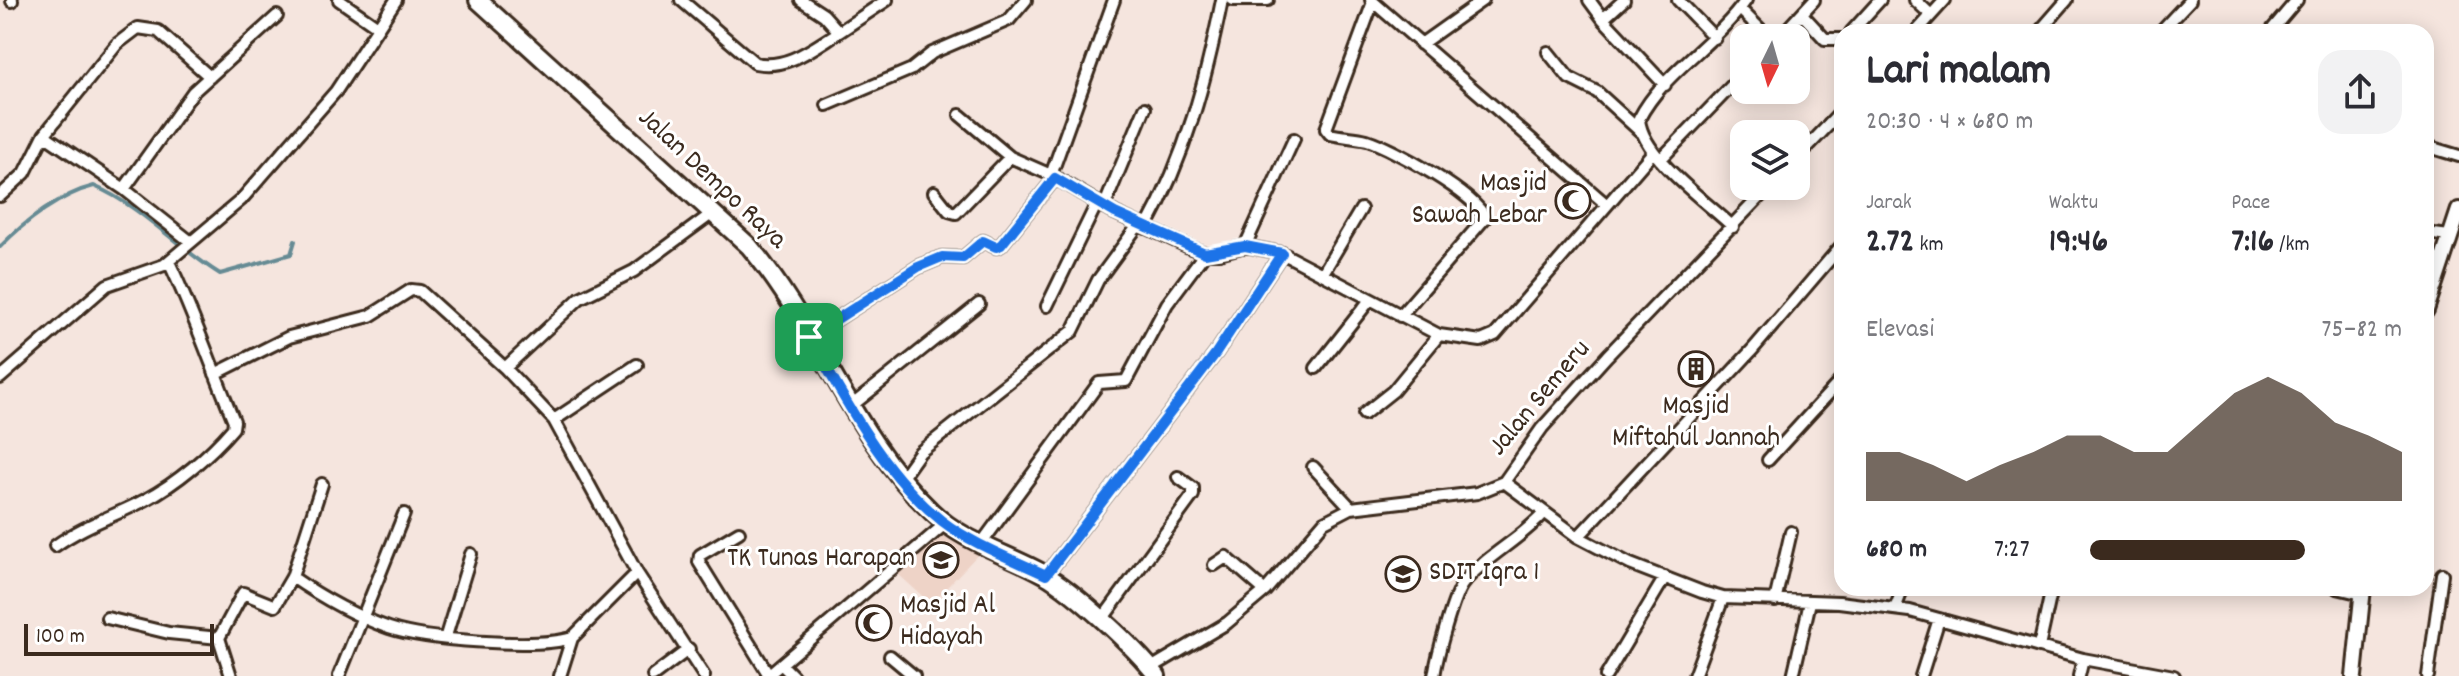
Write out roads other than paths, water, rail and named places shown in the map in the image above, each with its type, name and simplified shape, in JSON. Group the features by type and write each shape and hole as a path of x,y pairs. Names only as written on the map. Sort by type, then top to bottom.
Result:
{"main road":[{"name":"Jalan Dempo Raya","path":"478,0 714,212 773,274 850,407 900,480 945,524 1046,575 1101,621 1154,672"}],"street":[{"path":"339,0 378,27"},
{"path":"0,378 107,285 173,259 261,179 336,91 396,0"},
{"path":"681,0 744,55 769,66 790,60 887,0"},
{"path":"801,0 824,15 839,32"},
{"path":"827,105 912,69 932,53 1009,20 1026,0"},
{"path":"809,337 918,267 947,258 963,258 983,241 996,247 1001,245 1053,176 1114,0"},
{"path":"900,480 920,452 1073,331 1098,280 1142,226 1168,187 1202,96 1222,0"},
{"path":"1233,0 1268,0"},
{"path":"1421,44 1483,0"},
{"path":"1589,0 1665,85"},
{"path":"1603,19 1624,0"},
{"path":"1678,0 1715,38"},
{"path":"1792,24 1814,0"},
{"path":"1858,24 1880,0"},
{"path":"1915,0 1931,15"},
{"path":"1923,24 1945,0"},
{"path":"2046,24 2067,0"},
{"path":"2168,24 2190,0"},
{"path":"2277,24 2297,0"},
{"path":"1400,316 1485,218 1464,196 1414,165 1368,141 1330,134 1326,129 1372,1 1607,205"},
{"path":"1641,132 1639,119 1665,85 1715,38 1743,4 1758,24"},
{"path":"1802,14 1825,39 1834,40"},
{"path":"124,189 193,92 277,16"},
{"path":"0,196 25,173 44,135 117,44 138,28 158,31 210,77"},
{"path":"1548,52 1569,78 1597,92 1641,132 1656,156 1733,227"},
{"path":"960,115 1010,157 1053,176 1142,226 1205,253 1245,246 1282,253 1439,335 1460,341 1481,341 1495,335 1607,205 1730,86"},
{"path":"1047,306 1100,205 1145,108"},
{"path":"1810,144 1834,119"},
{"path":"44,135 124,189 190,242"},
{"path":"1245,246 1294,139"},
{"path":"2434,148 2459,156"},
{"path":"934,192 949,211 956,213 1010,157"},
{"name":"Jalan Semeru","path":"1154,672 1227,623 1265,591 1324,522 1351,508 1477,493 1504,482 1561,407 1674,284 1757,200"},
{"path":"1323,273 1361,209"},
{"path":"2434,284 2459,210"},
{"path":"505,368 571,305 647,263 714,212"},
{"path":"2434,234 2449,236"},
{"path":"981,544 1099,383 1126,381 1167,304 1205,253"},
{"path":"1046,575 1216,353 1282,253"},
{"path":"1578,537 1753,349 1834,254"},
{"path":"55,546 88,524 144,501 172,483 226,437 234,421 173,259"},
{"path":"215,374 289,337 370,316 406,292 417,289 505,368 554,420 637,573 704,676"},
{"path":"1316,368 1369,301"},
{"path":"850,407 979,304"},
{"path":"1364,414 1393,391 1439,335"},
{"path":"554,420 637,365"},
{"path":"1768,460 1834,388"},
{"path":"1313,467 1351,508"},
{"path":"1101,621 1193,495 1193,488 1178,477"},
{"path":"1504,482 1578,537 1630,564 1723,598 1895,609 2083,659 2174,676"},
{"path":"231,676 219,638 243,593 275,606 292,577 322,484"},
{"path":"1434,676 1461,585 1484,562 1529,530 1544,513"},
{"path":"339,676 404,514"},
{"path":"739,532 700,555 699,562 768,675 945,524"},
{"path":"1775,601 1791,532"},
{"path":"446,636 471,554"},
{"path":"1214,565 1226,557 1265,591"},
{"path":"560,676 572,638 637,573"},
{"path":"2428,676 2442,574"},
{"path":"292,577 392,629 517,643 572,638"},
{"path":"1606,676 1665,577"},
{"path":"1895,609 1900,596"},
{"path":"2039,647 2050,596"},
{"path":"2354,676 2362,596"},
{"path":"1694,676 1723,598"},
{"path":"1793,676 1810,602"},
{"path":"107,618 169,633 219,638"},
{"path":"1921,676 1939,619"},
{"path":"653,676 689,649"},
{"path":"890,656 914,676"},
{"path":"2079,676 2083,659"},
{"path":"781,664 793,676"}],"waterway":[{"path":"0,247 44,210 69,195 94,186 144,216 220,274 291,254 295,241"}],"place":[{"name":"Masjid Sawah Lebar","path":"1573,201"},
{"name":"Masjid Miftahul Jannah","path":"1696,369"},
{"name":"TK Tunas Harapan","path":"941,560"},
{"name":"SDIT Iqra 1","path":"1403,574"},
{"name":"Masjid Al Hidayah","path":"874,623"}]}
